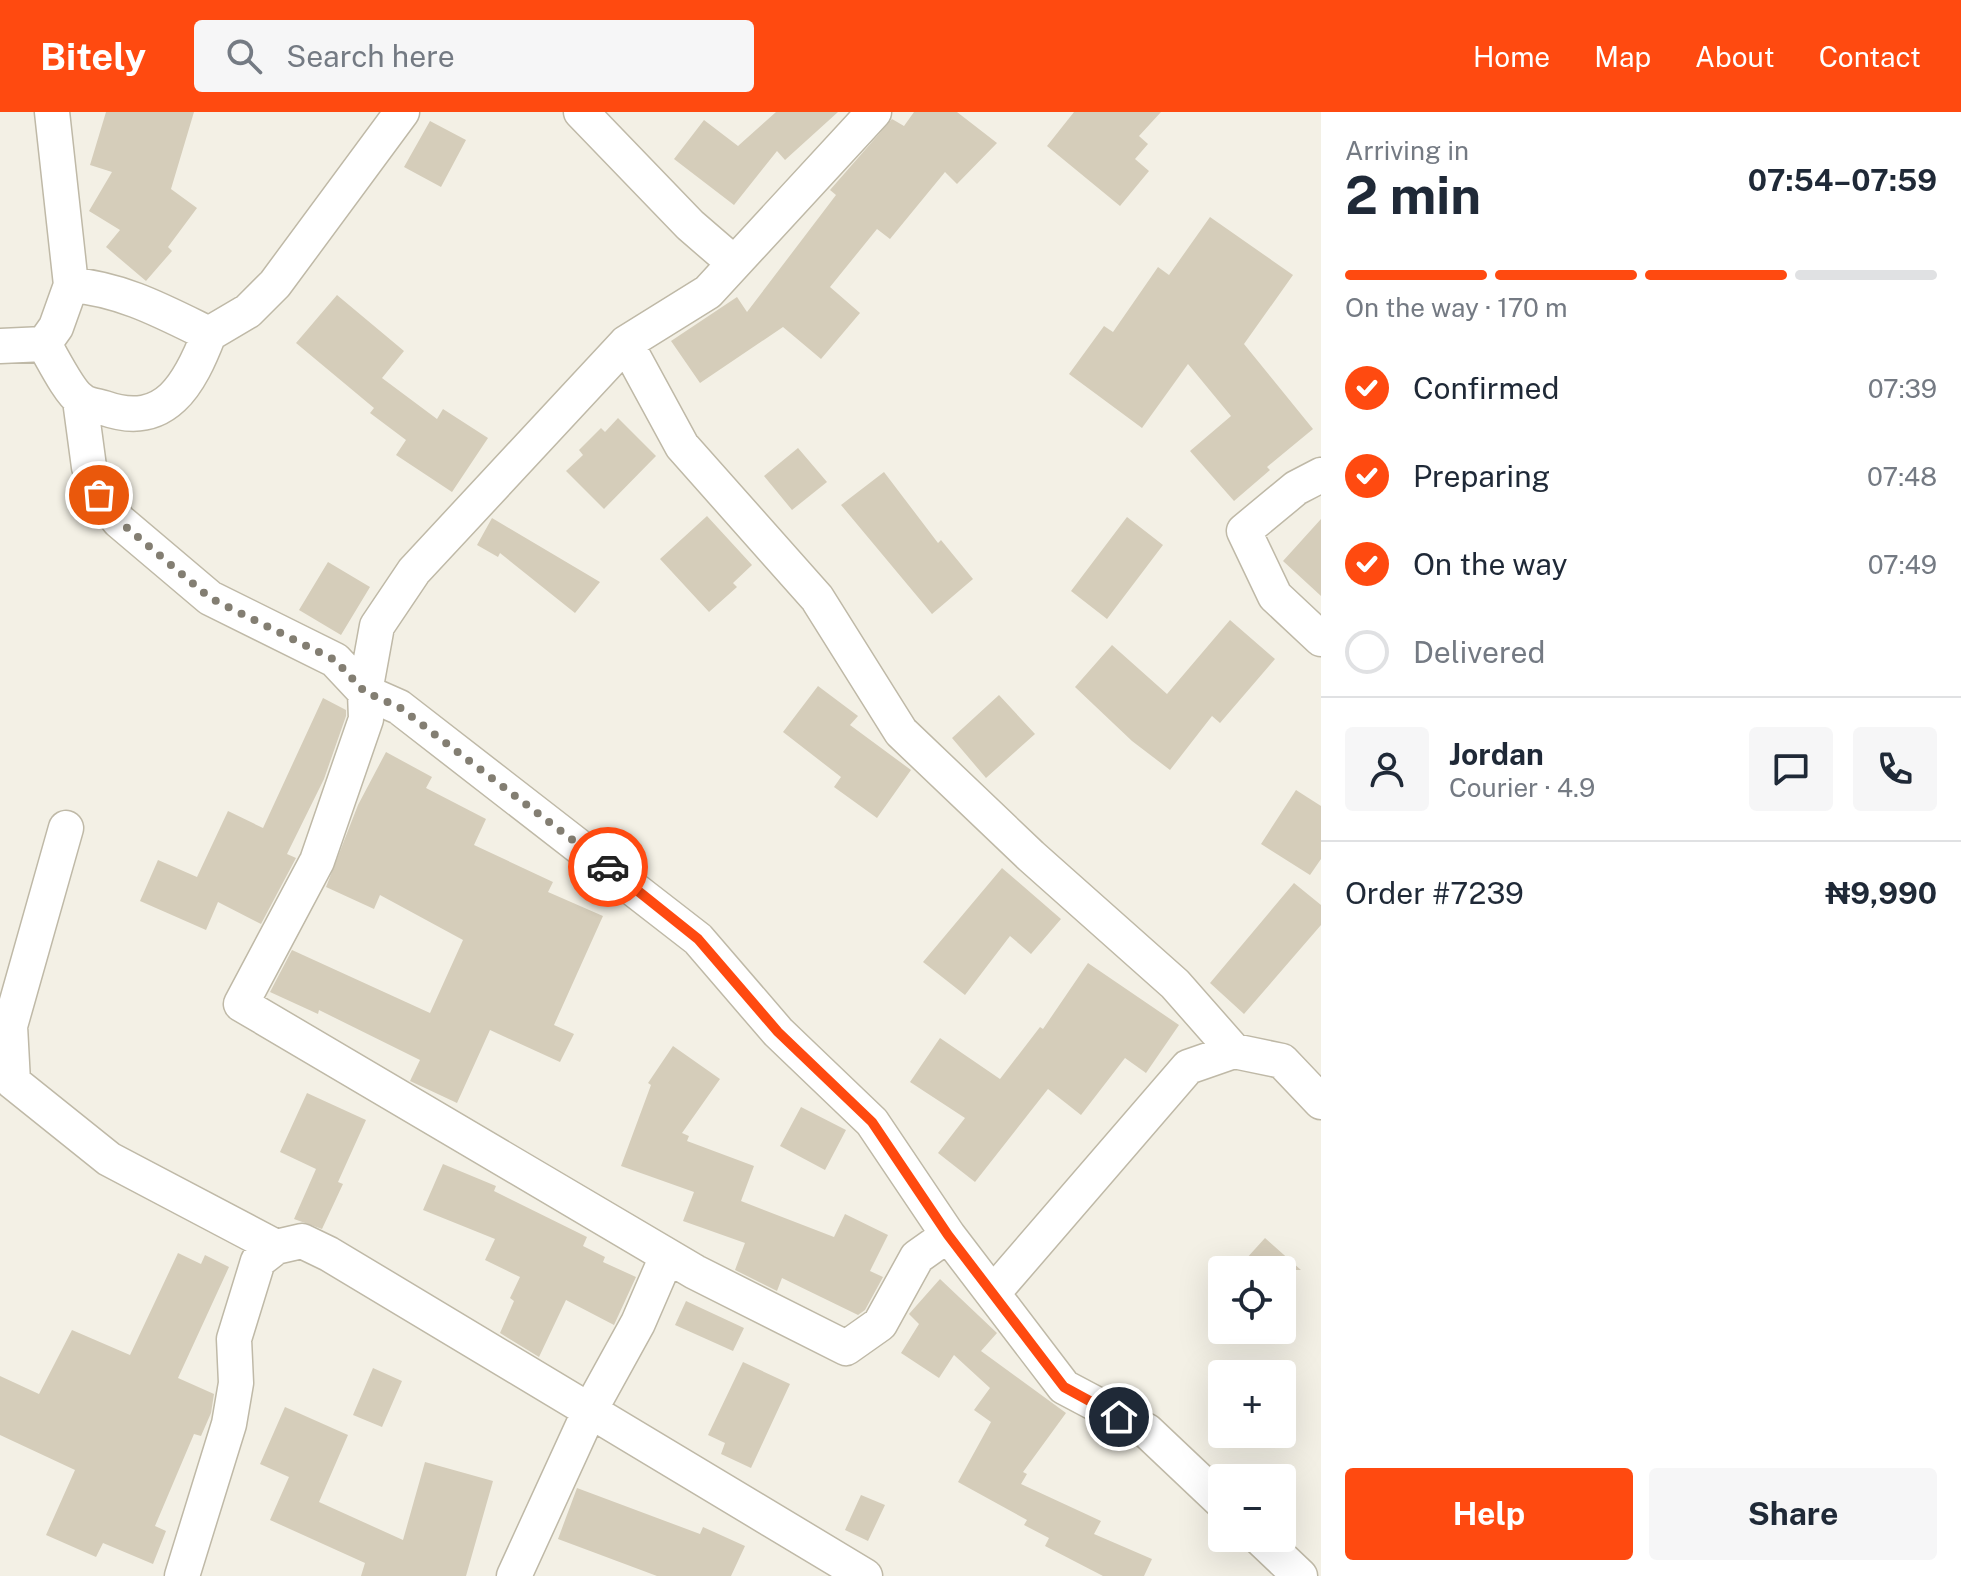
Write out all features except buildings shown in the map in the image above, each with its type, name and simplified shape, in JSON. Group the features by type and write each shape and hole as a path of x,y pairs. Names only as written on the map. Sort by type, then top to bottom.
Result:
{"street":[{"path":"44,344 56,327 71,285 52,112"},
{"path":"80,400 121,414 157,408 179,394 193,376 209,334 248,311 275,284 402,112"},
{"path":"581,112 690,225 734,263"},
{"path":"874,112 708,292 626,343 414,571 377,626 365,692 366,719 317,861 241,1004 667,1256 846,1348 880,1324 917,1257 948,1235"},
{"path":"71,285 96,287 144,302 209,334"},
{"path":"626,343 682,446 817,598 901,732 1031,856 1175,984 1234,1051"},
{"path":"0,346 44,344"},
{"path":"44,344 80,400 89,467 99,495 113,515 210,598 335,660 365,692 399,707 698,939 778,1032 872,1122 948,1235 1064,1387 1147,1431 1208,1489"},
{"path":"1321,475 1296,488 1244,531 1275,596 1321,639"},
{"path":"66,828 10,1026 13,1082 109,1159 276,1247"},
{"path":"993,1293 1188,1067 1234,1051 1282,1061 1321,1102"},
{"path":"182,1576 229,1424 236,1383 234,1339 258,1261 276,1247 302,1241 329,1254 865,1576"},
{"path":"514,1576 590,1410 638,1323 667,1256"},
{"path":"1275,1552 1300,1576"}],"way so far":[{"path":"99,495 119,521 210,598 335,660 365,692 399,707 608,867"}],"route":[{"path":"608,867 698,939 778,1032 872,1122 948,1235 1064,1387 1119,1417"}]}
